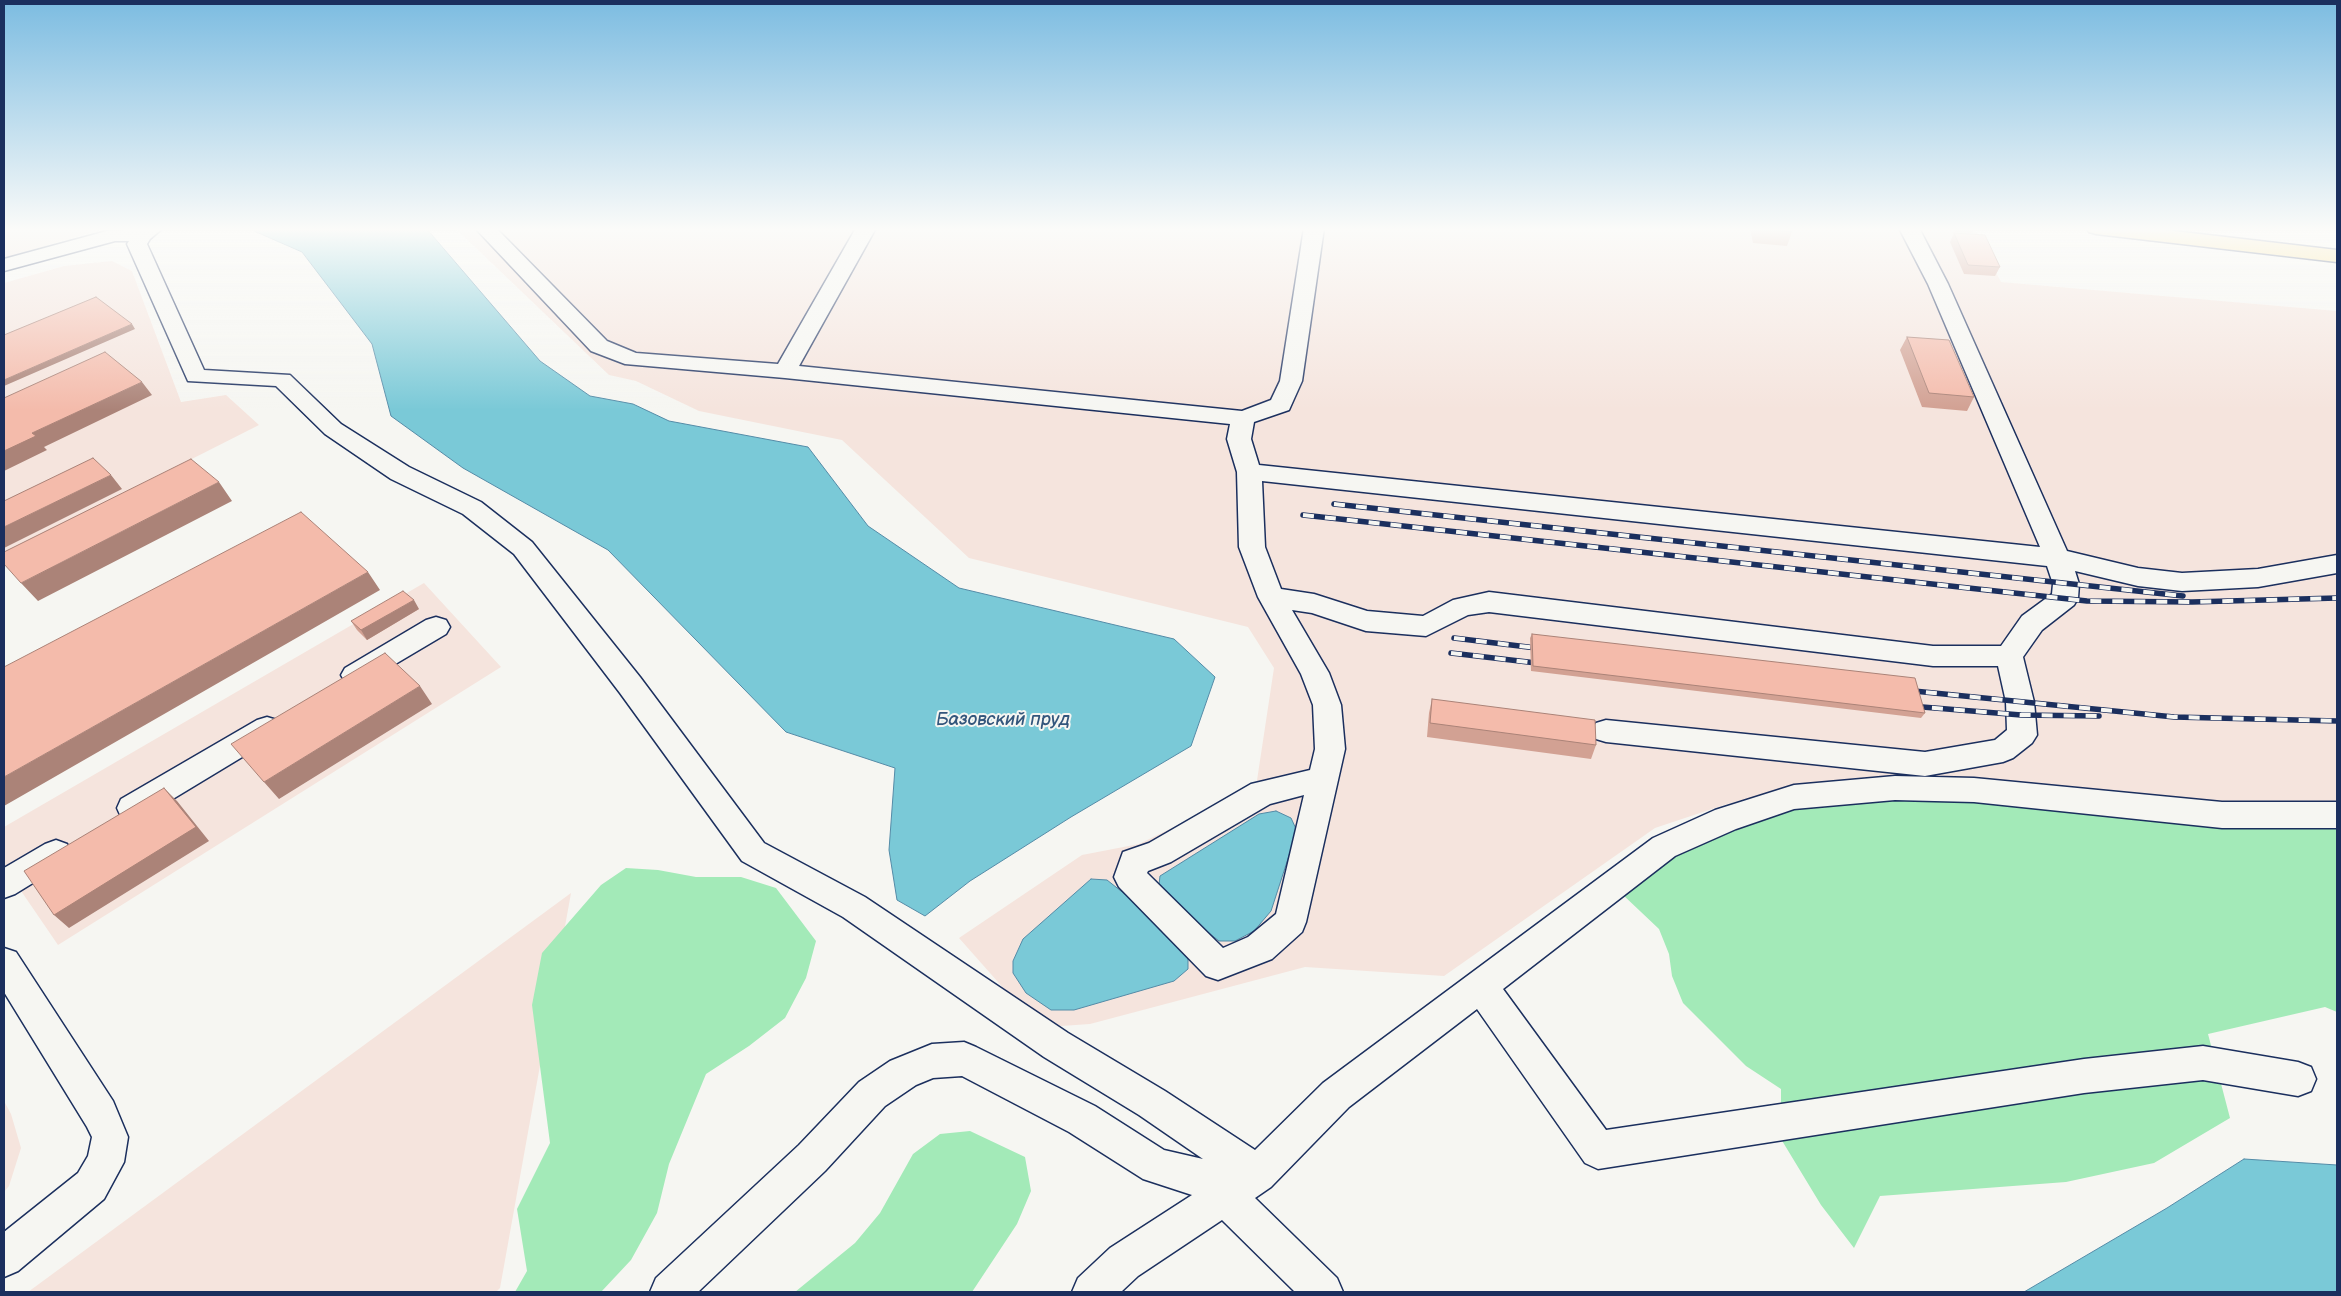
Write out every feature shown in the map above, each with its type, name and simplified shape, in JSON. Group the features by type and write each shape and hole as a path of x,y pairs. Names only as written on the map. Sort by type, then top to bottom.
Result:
{"street":[{"path":"157,288 196,376 282,380 333,429 400,473 472,508 523,548 630,685 753,852 854,907 1056,1045 1152,1103 1258,1174"},
{"path":"543,288 599,346 633,359 785,371 1243,418 1281,405 1292,381 1305,288"},
{"path":"785,371 832,288"},
{"path":"1606,731 1925,764 2003,750 2022,735 2020,702 2009,656 2032,623 2065,598 2066,584 1940,288"},
{"path":"1243,418 1239,438 1250,472 1252,547 1271,597 1315,673 1327,705 1330,749 1290,922 1260,948 1218,965 1130,877 1134,862 1160,853 1262,793 1322,779"},
{"path":"1250,472 2056,558 2138,577 2182,582 2258,578 2337,564"},
{"path":"1271,597 1314,604 1366,621 1375,622 1426,626 1462,608 1489,602 1933,656 2009,656"},
{"path":"334,688 436,627"},
{"path":"106,824 292,713"},
{"path":"1092,1292 1124,1262 1258,1174 1336,1095 1664,847 1726,819 1794,797 1905,788 1974,790 2222,815 2337,815"},
{"path":"4,884 80,839"},
{"path":"4,963 100,1114 110,1137 105,1162 91,1186 4,1258"},
{"path":"1481,987 1598,1150 2084,1076 2203,1063 2298,1079"},
{"path":"670,1292 726,1237 812,1158 872,1094 903,1073 932,1061 964,1059 1082,1119 1156,1166 1199,1178 1258,1174"},
{"path":"1225,1196 1322,1292"}],"shaded area":[{"path":"4,288 139,288 181,402 226,395 259,425 4,554"},
{"path":"518,288 2076,288 2337,311 2337,803 2215,803 1946,777 1787,788 1724,805 1655,828 1444,976 1305,967 1090,1024 1047,1027 1029,1017 959,938 1082,855 1139,844 1256,787 1274,668 1248,627 969,558 842,440 699,411 636,381 609,375"},
{"path":"424,583 501,667 58,945 4,866 4,827"},
{"path":"571,893 500,1288 496,1292 28,1292"},
{"path":"4,1101 11,1114 21,1148 9,1186 4,1192"}],"green space":[{"path":"1903,790 2221,812 2337,812 2337,1012 2325,1007 2208,1034 2230,1118 2154,1163 2066,1182 1880,1196 1854,1248 1821,1205 1781,1139 1781,1089 1746,1066 1683,1003 1672,976 1669,954 1659,929 1622,894 1682,846 1775,803"},
{"path":"626,868 658,870 696,877 741,877 776,888 816,941 806,978 785,1018 749,1046 706,1074 669,1164 657,1213 631,1260 601,1292 515,1292 527,1271 517,1209 550,1143 532,1005 542,953 601,885"},
{"path":"970,1131 1025,1157 1031,1191 1017,1224 972,1292 795,1292 855,1243 880,1213 913,1154 940,1134"}],"water":[{"name":"Базовский пруд","path":"330,288 478,288 540,361 590,396 633,404 669,421 808,447 868,526 959,588 1174,639 1215,677 1191,746 1071,817 970,881 925,916 897,900 889,850 895,768 786,732 608,550 463,468 391,416 372,344"},
{"path":"1276,811 1291,818 1297,831 1271,911 1254,931 1235,941 1219,941 1158,893 1160,876 1259,814"},
{"path":"1091,879 1107,880 1164,925 1188,949 1188,969 1174,981 1074,1010 1051,1010 1026,993 1013,973 1013,961 1023,939"},
{"path":"2244,1159 2337,1165 2337,1292 2024,1292 2167,1208"}],"building":[{"path":"96,297 132,324 4,380 4,335"},
{"path":"1907,337 1949,340 1974,397 1929,393"},
{"path":"105,352 142,382 32,433 36,436 4,451 4,398"},
{"path":"93,458 111,475 4,527 4,501"},
{"path":"191,459 219,482 21,583 4,564 4,552"},
{"path":"301,512 368,572 4,777 4,667"},
{"path":"403,591 414,600 361,630 351,621"},
{"path":"1532,634 1915,678 1925,713 1533,666"},
{"path":"385,653 420,686 264,782 231,744"},
{"path":"1432,699 1595,720 1596,745 1430,723"},
{"path":"164,788 196,827 54,915 24,871"}],"railway":[{"path":"1336,504 1334,504 2183,596"},
{"path":"1303,515 2087,601 2192,602 2337,598"},
{"path":"1454,638 1544,649"},
{"path":"1451,653 1545,664"},
{"path":"1904,690 2174,717 2337,721"},
{"path":"1910,706 2021,715 2099,716"}]}
